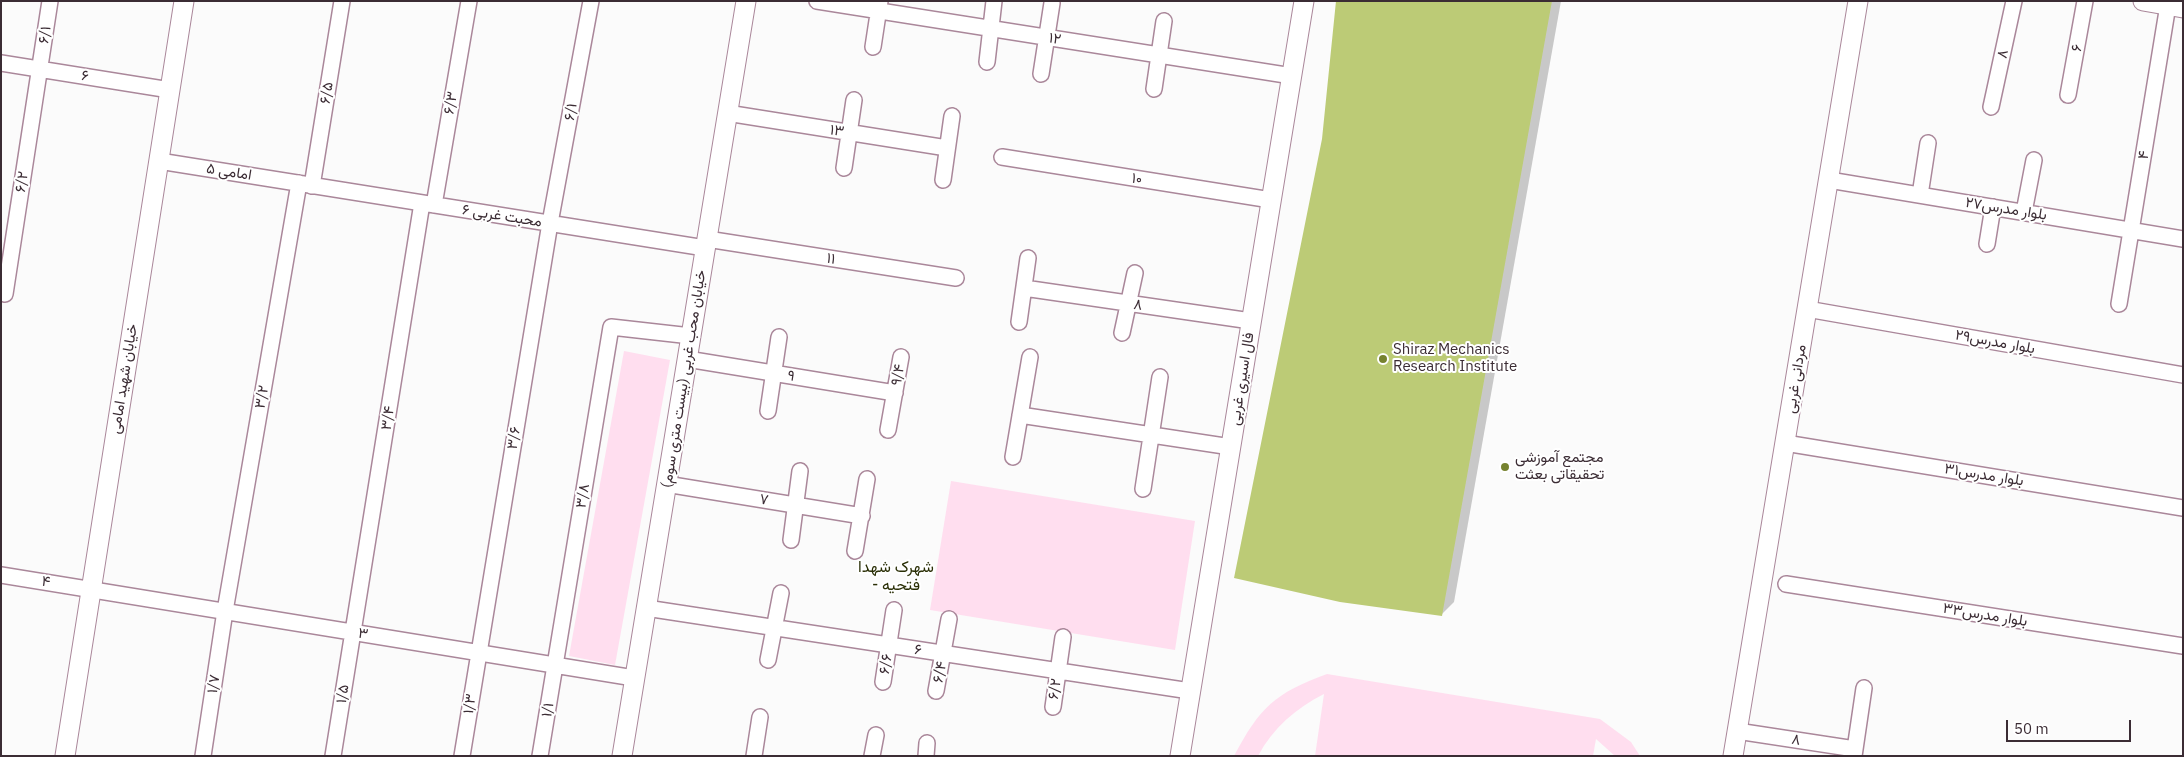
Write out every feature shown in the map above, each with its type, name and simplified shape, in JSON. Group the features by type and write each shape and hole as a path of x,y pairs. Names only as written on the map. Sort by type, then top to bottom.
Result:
{"street":[{"name":"۶/۱","path":"40,69 50,1"},
{"name":"خیابان شهید امامی","path":"65,756 184,1"},
{"name":"۶/۵","path":"306,184 342,1"},
{"name":"۶/۳","path":"428,204 468,1"},
{"name":"۶/۱","path":"550,223 591,1"},
{"name":"خیابان محب غربی (بیست متری سوم)","path":"622,756 746,1"},
{"name":"۱۲","path":"817,1 879,6 991,28 1292,76"},
{"path":"987,62 994,1"},
{"name":"فال اسیری غربی","path":"1180,756 1304,1"},
{"name":"مردانی غربی","path":"1733,756 1858,1"},
{"name":"۸","path":"1991,107 2014,1"},
{"name":"۶","path":"2068,95 2085,1"},
{"path":"2143,1 2174,5"},
{"path":"1041,74 1052,2"},
{"name":"۴","path":"2119,304 2174,5"},
{"path":"873,47 879,6"},
{"path":"1154,89 1164,21"},
{"name":"۶","path":"1,63 170,90"},
{"name":"۶/۲","path":"4,294 40,69"},
{"path":"844,168 854,100"},
{"name":"۱۳","path":"727,113 948,148"},
{"path":"943,180 952,116"},
{"path":"1920,195 1928,143"},
{"name":"۱۰","path":"1002,157 1271,200"},
{"path":"2024,212 2034,160"},
{"name":"امامی ۵","path":"159,161 306,184"},
{"name":"بلوار مدرس۲۷","path":"1829,180 2183,239"},
{"name":"محبت غربی ۶","path":"306,184 550,223 706,244"},
{"name":"۳/۲","path":"224,611 306,184"},
{"name":"۳/۴","path":"353,632 428,204"},
{"path":"1987,244 1993,207"},
{"name":"۳/۶","path":"478,652 550,223"},
{"name":"۱۱","path":"706,244 956,278"},
{"path":"1019,322 1028,258"},
{"path":"1122,333 1135,272"},
{"name":"۸","path":"1024,288 1252,321"},
{"name":"۲۹بلوار مدرس","path":"1807,309 2183,376"},
{"name":"۳/۸","path":"556,665 611,327 691,336"},
{"path":"768,411 779,336"},
{"name":"۹/۴","path":"888,430 901,357"},
{"path":"1013,457 1030,357"},
{"name":"۹","path":"687,360 895,393"},
{"path":"1143,489 1160,377"},
{"path":"1020,415 1231,447"},
{"name":"بلوار مدرس۳۱","path":"1785,443 2183,508"},
{"path":"791,540 800,471"},
{"path":"856,551 867,479"},
{"name":"۷","path":"666,484 862,516"},
{"name":"۴","path":"1,575 91,590"},
{"name":"بلوار مدرس۳۳","path":"1786,584 2183,646"},
{"name":"۳","path":"91,590 634,678"},
{"path":"768,660 781,593"},
{"name":"۶","path":"646,608 1190,691"},
{"path":"889,645 894,610"},
{"name":"۱/۷","path":"203,756 224,611"},
{"path":"943,654 950,619"},
{"name":"۱/۵","path":"333,756 353,632"},
{"path":"1058,671 1063,637"},
{"name":"۶/۶","path":"883,682 889,645"},
{"name":"۱/۳","path":"462,756 478,652"},
{"name":"۶/۴","path":"936,691 943,654"},
{"name":"۱/۱","path":"540,756 556,665"},
{"name":"۶/۲","path":"1053,708 1058,671"},
{"path":"1855,752 1864,688"},
{"path":"754,756 760,718"},
{"name":"۸","path":"1738,731 1855,752"},
{"path":"872,756 876,735"}],"shaded area":[{"path":"624,351 670,360 615,665 569,656"},
{"path":"951,481 1195,521 1175,650 930,610"},
{"path":"1327,674 1600,719 1631,742 1640,756 1615,756 1596,739 1593,756 1315,756 1324,694 1295,712 1286,720 1271,736 1258,756 1234,756 1252,725 1271,704 1294,688"}],"building":[{"name":"Shiraz Mechanics Research Institute","path":"1336,1 1552,1 1442,616 1340,602 1234,578 1322,139"}],"place":[{"name":"Shiraz Mechanics Research Institute","path":"1383,359"},
{"name":"مجتمع آموزشی تحقیقاتی بعثت","path":"1505,467"}],"district":[{"name":"شهرک شهدا - فتحیه","path":"896,576"}]}
